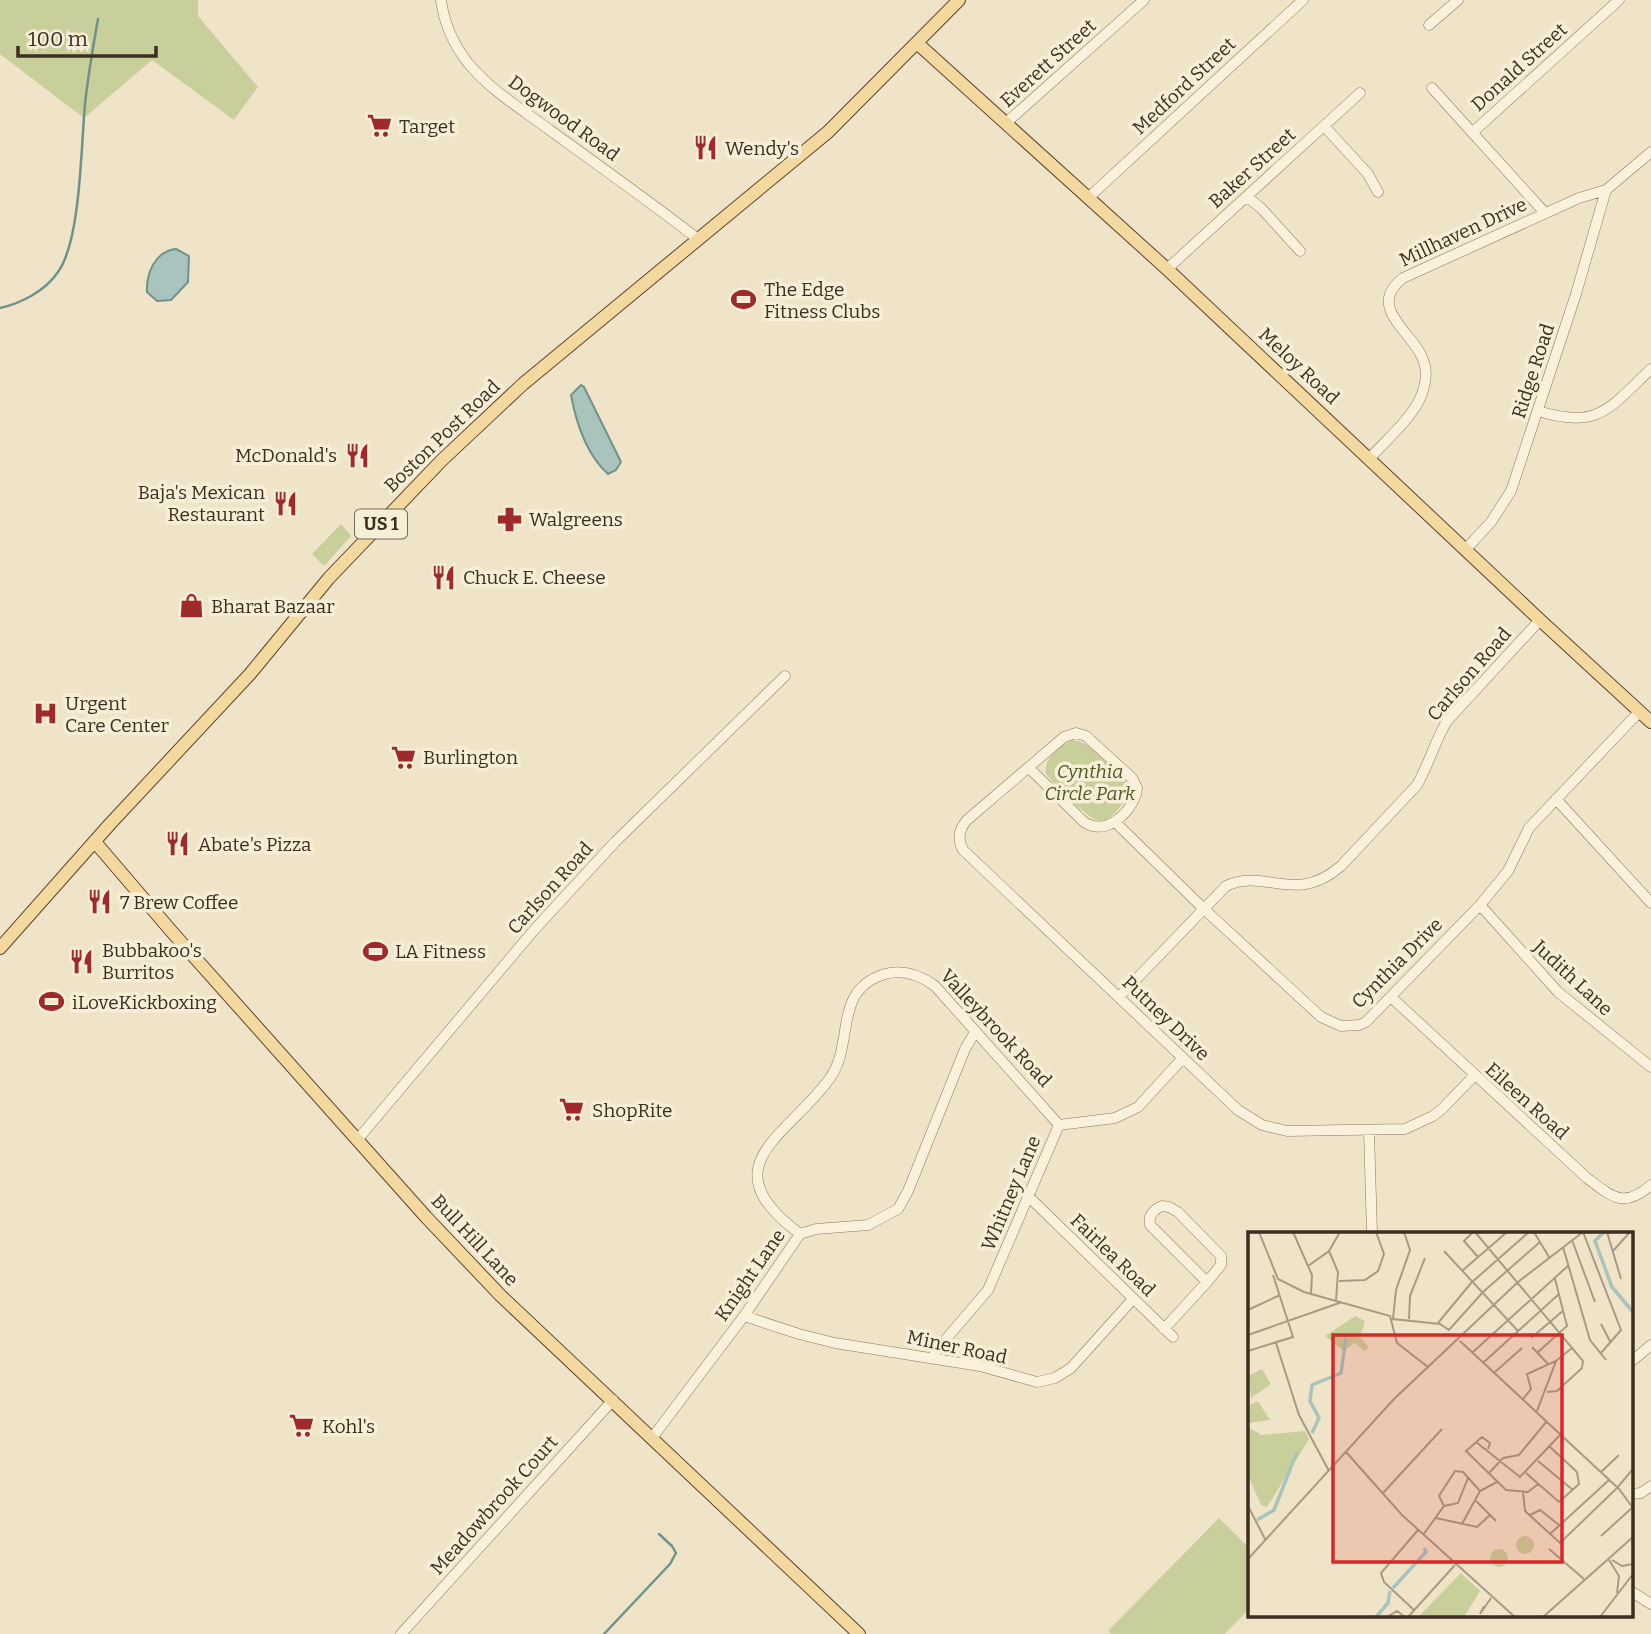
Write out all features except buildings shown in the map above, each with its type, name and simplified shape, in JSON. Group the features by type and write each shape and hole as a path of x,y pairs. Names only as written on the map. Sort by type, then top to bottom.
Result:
{"main road":[{"name":"Boston Post Road","path":"0,948 250,674 329,578 442,460 523,384 828,132 959,0"},
{"name":"Meloy Road","path":"917,43 1167,269 1651,722"},
{"name":"Bull Hill Lane","path":"95,842 426,1217 501,1296 859,1634"}],"street":[{"name":"Dogwood Road","path":"441,0 455,43 481,77 517,107 643,196 698,239"},
{"name":"Everett Street","path":"1006,123 1144,0"},
{"name":"Medford Street","path":"1088,198 1303,0"},
{"path":"1429,25 1458,0"},
{"name":"Donald Street","path":"1473,132 1619,0"},
{"path":"1432,88 1545,213"},
{"name":"Baker Street","path":"1167,269 1360,93"},
{"path":"1324,126 1368,174 1378,192"},
{"name":"Millhaven Drive","path":"1369,459 1416,408 1426,380 1421,354 1390,310 1390,297 1395,286 1403,278 1545,213 1606,190 1651,152"},
{"name":"Ridge Road","path":"1466,549 1491,522 1511,491 1606,190"},
{"path":"1247,197 1261,208 1300,251"},
{"path":"1538,411 1572,420 1597,415 1651,369"},
{"name":"Carlson Road","path":"1119,997 1226,886 1248,880 1291,886 1330,876 1417,785 1447,721 1540,620"},
{"name":"Carlson Road","path":"358,1139 534,930 615,842 785,676"},
{"name":"Cynthia Drive","path":"1115,822 1203,909 1321,1017 1332,1024 1359,1025 1391,997 1480,905 1508,871 1529,828 1640,711"},
{"path":"1069,734 1086,736 1136,784 1134,801 1115,822 1101,827 1087,824 1028,768 1069,734"},
{"name":"Putney Drive","path":"1028,768 967,820 959,834 960,844 1238,1110 1262,1125 1296,1132 1399,1130 1418,1124 1442,1109 1474,1076"},
{"path":"1556,799 1651,903"},
{"name":"Judith Lane","path":"1480,905 1558,992 1651,1067"},
{"name":"Valleybrook Road","path":"800,1234 779,1219 766,1203 759,1189 760,1163 769,1143 833,1074 849,1010 857,992 879,976 911,973 923,977 935,986 1059,1125"},
{"name":"Eileen Road","path":"1391,997 1474,1076 1587,1178 1610,1195 1628,1200 1637,1197 1651,1185"},
{"name":"Knight Lane","path":"652,1438 744,1316 800,1234 816,1229 868,1225 898,1209 908,1191 965,1049 975,1032"},
{"name":"Whitney Lane","path":"932,1358 988,1290 1059,1125 1115,1118 1138,1107 1182,1059"},
{"path":"1369,1130 1372,1232"},
{"name":"Fairlea Road","path":"1029,1197 1173,1337"},
{"path":"1164,1329 1206,1282 1221,1265 1222,1256 1178,1212 1169,1207 1157,1208 1149,1219 1154,1231 1206,1282"},
{"name":"Miner Road","path":"744,1316 835,1343 980,1366 1020,1379 1046,1381 1071,1368 1133,1299"},
{"path":"1634,1360 1651,1345"},
{"name":"Meadowbrook Court","path":"401,1634 613,1400"},
{"path":"1634,1494 1641,1493 1651,1486"},
{"path":"1634,1593 1651,1604"}],"green space":[{"path":"0,0 198,0 198,16 258,87 234,120 152,60 84,118 0,54"},
{"path":"341,524 351,536 323,565 312,554"},
{"name":"Cynthia Circle Park","path":"1072,740 1094,750 1128,784 1125,800 1106,820 1096,819 1072,802 1046,774 1049,758"},
{"path":"1219,1518 1248,1547 1248,1610 1225,1634 1111,1634 1108,1631"}],"water":[{"path":"176,249 189,256 188,282 171,300 157,301 147,292 150,271 162,254"},
{"path":"581,385 621,462 616,470 608,474 588,448 576,416 571,395"}],"waterway":[{"path":"0,308 17,303 40,290 53,279 66,257 76,216 85,104 98,19"},
{"path":"604,1634 670,1564 676,1553 659,1534"}],"place":[{"name":"Target","path":"379,126"},
{"name":"Wendy's","path":"705,148"},
{"name":"The Edge Fitness Clubs","path":"744,300"},
{"name":"McDonald's","path":"357,455"},
{"name":"Baja's Mexican Restaurant","path":"285,503"},
{"name":"Walgreens","path":"509,519"},
{"name":"Chuck E. Cheese","path":"443,577"},
{"name":"Bharat Bazaar","path":"191,606"},
{"name":"Urgent Care Center","path":"45,714"},
{"name":"Burlington","path":"403,757"},
{"name":"Abate's Pizza","path":"178,844"},
{"name":"7 Brew Coffee","path":"100,902"},
{"name":"LA Fitness","path":"375,951"},
{"name":"Bubbakoo's Burritos","path":"82,961"},
{"name":"iLoveKickboxing","path":"52,1002"},
{"name":"ShopRite","path":"572,1110"},
{"name":"Kohl's","path":"302,1426"}]}
